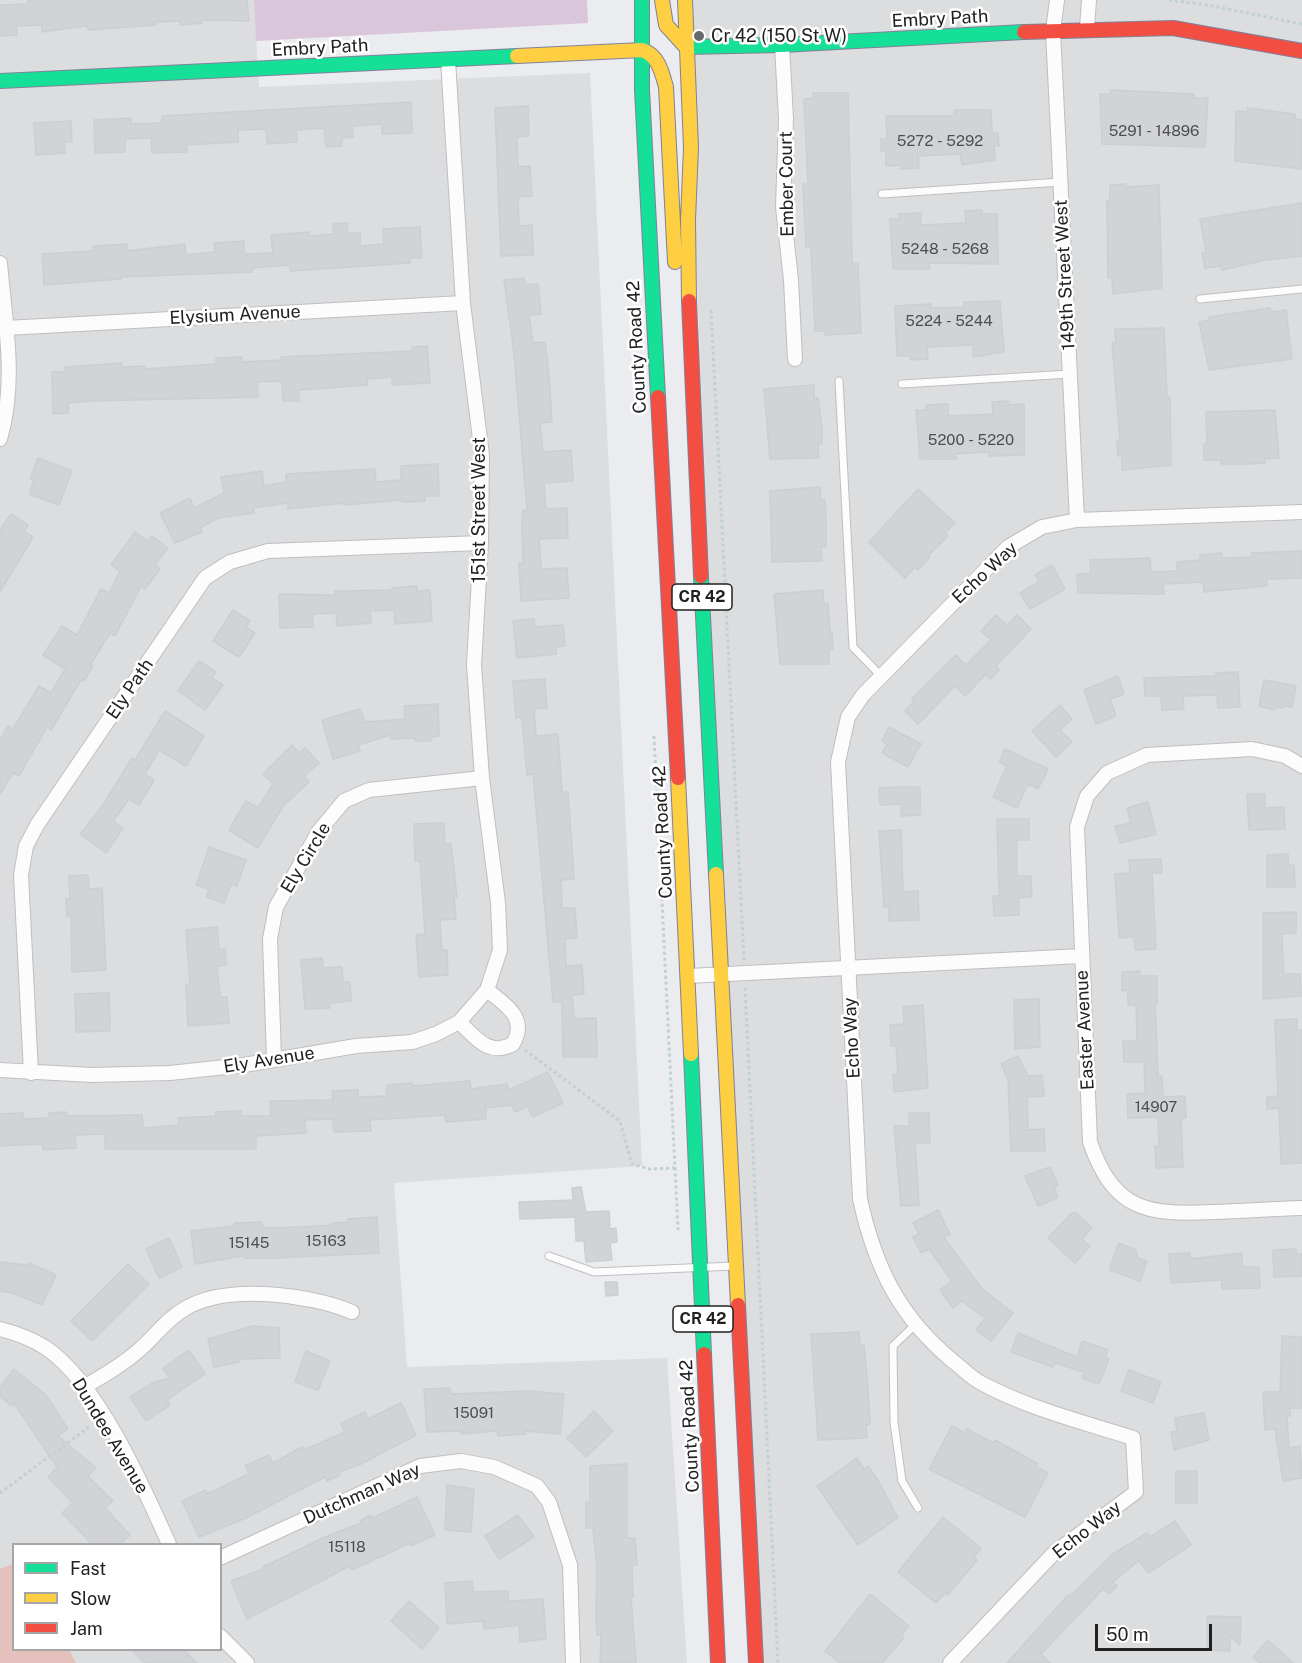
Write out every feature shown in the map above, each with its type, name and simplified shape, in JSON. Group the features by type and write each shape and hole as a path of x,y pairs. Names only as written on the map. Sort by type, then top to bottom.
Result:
{"main road":[{"name":"County Road 42","path":"642,0 642,50 688,976 718,1663"},
{"path":"662,0 666,25 687,47"},
{"name":"CR 42","path":"685,0 691,147 688,220 690,349 724,974 756,1663"},
{"name":"Embry Path","path":"687,47 782,45 1087,28 1173,28 1302,51"},
{"name":"Embry Path","path":"0,81 642,50"},
{"path":"642,50 651,53 661,69 666,87 672,246 684,329 690,349"}],"street":[{"name":"149th Street West","path":"1057,0 1053,31 1077,520"},
{"path":"1087,28 1089,0"},
{"name":"Ember Court","path":"782,45 786,119 783,207 791,280 795,359"},
{"name":"151st Street West","path":"448,60 463,303 482,455 482,543 474,665 482,778 498,903 498,960"},
{"path":"0,263 10,385 8,412 0,439"},
{"name":"Elysium Avenue","path":"6,328 463,303"},
{"name":"Echo Way","path":"950,1663 1054,1553 1136,1492 1133,1438 1024,1404 980,1383 929,1341 890,1288 870,1243 861,1200 838,762 848,717 863,694 1008,547 1042,527 1077,520 1302,512"},
{"name":"Ely Path","path":"31,1073 21,875 26,846 37,825 205,578 230,562 268,551 482,543"},
{"path":"1081,956 1077,827 1087,796 1107,773 1147,755 1252,749 1285,756 1302,766"},
{"name":"Ely Circle","path":"274,1059 270,939 276,907 319,831 344,801 369,790 482,778"},
{"name":"Easter Avenue","path":"688,976 1081,956 1090,1142 1100,1170 1119,1193 1142,1208 1170,1214 1302,1208"},
{"name":"Ely Avenue","path":"0,1070 31,1073 170,1073 344,1048 412,1041 436,1034 459,1022 487,990 498,960"},
{"path":"459,1022 485,1046 494,1050 513,1044 519,1024 515,1014 487,990"},
{"path":"84,1387 138,1351 171,1317 203,1300 295,1295 314,1298 352,1312"},
{"name":"Dundee Avenue","path":"0,1329 18,1334 48,1349 84,1387 124,1453 168,1543"},
{"name":"Dutchman Way","path":"222,1557 420,1466 461,1461 494,1467 537,1486 549,1502 570,1565 573,1663"},
{"path":"222,1638 247,1663"}],"lane":[{"path":"882,194 1061,182"},
{"path":"1200,299 1302,289"},
{"path":"902,384 1070,374"},
{"path":"839,381 853,647 881,676"},
{"path":"549,1256 594,1272 738,1266"},
{"path":"916,1324 892,1347 894,1422 902,1481 918,1508"}],"path":[{"path":"1169,0 1302,24"},
{"path":"710,302 778,1663"},
{"path":"513,1044 535,1056 620,1121 632,1164 650,1169 675,1168"},
{"path":"0,1493 89,1427"}],"shaded area":[{"path":"0,0 254,0 259,87 590,73 642,1166 394,1183 407,1367 667,1358 687,1663 0,1663"},
{"path":"254,0 587,0 588,23 256,41"},
{"path":"685,0 1302,0 1302,1663 755,1663"},
{"path":"12,1564 12,1651 70,1651 76,1663 0,1663 0,1569"}],"building":[{"path":"28,0 247,0 249,21 202,20 202,23 180,25 180,21 156,22 156,25 88,30 87,26 42,32 42,25 16,26 17,35 0,36 0,5 28,4"},
{"path":"1111,90 1194,94 1194,98 1208,98 1205,147 1102,144 1100,94 1111,94"},
{"path":"813,93 848,93 852,263 858,263 861,333 825,335 825,331 815,331 811,247 806,247 803,184 808,184 804,99 813,98"},
{"path":"411,102 412,133 382,134 382,124 352,126 353,137 342,138 342,146 326,147 324,128 296,130 297,142 267,144 266,129 238,130 238,142 186,145 187,152 152,153 151,138 125,139 125,152 95,153 94,120 131,118 131,124 162,123 162,116"},
{"path":"528,106 529,136 517,137 518,167 530,166 532,196 518,197 519,226 532,225 533,255 501,256 495,108"},
{"path":"1248,108 1295,114 1295,119 1302,120 1302,169 1235,161 1236,111 1247,112"},
{"path":"954,110 991,110 992,133 998,133 999,146 994,146 995,160 962,165 960,154 918,156 919,168 901,169 901,165 886,166 886,151 881,151 881,139 887,139 886,116 954,116"},
{"path":"71,121 72,142 64,142 65,153 36,155 34,123"},
{"path":"1126,184 1126,187 1159,185 1162,288 1113,294 1112,278 1108,278 1107,201 1110,200 1110,185"},
{"path":"1302,203 1302,256 1266,260 1222,270 1221,266 1205,268 1202,253 1206,252 1200,219"},
{"path":"982,210 982,214 997,214 998,264 929,263 930,269 893,269 890,219 899,219 899,214 921,213 921,225 966,223 965,211"},
{"path":"347,223 348,233 360,233 360,246 384,244 383,229 420,227 422,258 410,258 410,263 290,271 290,265 252,268 252,272 121,277 121,279 44,285 42,254 94,251 93,246 127,244 127,251 185,244 186,255 215,252 214,243 244,241 244,254 273,253 271,235 309,232 309,236 334,234 333,224"},
{"path":"524,278 525,285 538,284 541,314 529,315 533,343 545,342 549,375 552,422 540,423 543,452 571,450 573,481 544,483 546,509 567,508 568,538 539,539 541,569 567,568 569,598 521,601 519,563 523,563 523,510 527,510 514,353 504,280"},
{"path":"1000,301 1004,352 973,357 973,345 927,347 928,359 911,360 910,356 897,356 895,306 931,304 931,308 964,307 964,302"},
{"path":"1270,308 1271,312 1286,310 1292,359 1209,370 1199,322 1210,320 1209,317"},
{"path":"1164,328 1167,397 1170,397 1171,465 1122,470 1122,456 1118,456 1117,440 1120,440 1112,343 1116,343 1115,329"},
{"path":"427,346 430,383 392,385 392,377 367,379 368,385 299,390 299,401 283,401 282,381 257,382 258,397 90,401 68,403 69,413 53,414 52,372 66,372 65,367 122,363 122,367 145,366 145,369 216,364 216,358 242,357 242,362 282,360 281,357 413,351 412,347"},
{"path":"814,385 814,398 818,398 822,427 822,444 818,444 819,458 770,459 764,389"},
{"path":"1008,401 1008,405 1024,404 1024,455 989,456 989,452 955,454 956,459 920,459 916,410 926,410 926,405 948,404 948,416 993,414 992,402"},
{"path":"1275,410 1279,458 1264,459 1265,463 1249,464 1221,464 1221,460 1204,460 1204,444 1207,444 1206,412"},
{"path":"38,458 72,471 59,505 29,494 34,480 30,479"},
{"path":"438,464 439,496 425,496 425,501 402,502 402,500 344,505 344,503 288,509 288,503 253,508 254,513 218,518 200,528 202,532 175,543 160,513 190,498 194,508 224,493 221,477 262,471 264,486 286,482 286,474 375,469 376,482 401,480 401,466"},
{"path":"820,487 821,501 825,500 826,519 826,547 821,547 822,561 772,562 770,491"},
{"path":"918,489 955,523 945,533 948,536 928,556 930,557 918,570 915,567 905,578 869,542"},
{"path":"11,514 28,525 24,531 33,537 0,592 0,530"},
{"path":"135,532 148,541 152,536 168,548 155,565 160,569 145,589 141,586 115,636 110,633 90,665 93,666 84,681 81,680 51,730 47,727 19,776 13,773 0,794 0,740 8,726 13,729 39,686 51,693 65,669 43,655 62,626 77,635 101,589 109,593 120,571 111,565"},
{"path":"1302,551 1302,578 1267,579 1267,586 1204,592 1203,582 1163,584 1164,594 1078,593 1077,574 1091,573 1090,560 1150,558 1151,572 1177,571 1177,562 1200,560 1200,555 1222,553 1222,558 1251,557 1251,553"},
{"path":"1052,565 1065,589 1030,609 1020,593 1039,582 1035,575"},
{"path":"417,586 417,591 430,590 432,621 395,624 394,610 370,611 371,623 337,626 336,613 313,614 313,627 280,628 279,594 335,595 335,591 392,590 392,588"},
{"path":"823,590 824,604 828,603 830,632 832,632 833,649 829,650 829,664 780,664 774,594"},
{"path":"233,610 250,621 246,627 255,633 239,657 213,641"},
{"path":"996,615 1007,625 1017,615 1031,629 996,666 999,670 990,679 985,675 965,696 955,686 918,724 905,711 914,701 912,699 956,655 966,665 991,640 981,631"},
{"path":"534,619 534,627 563,625 565,646 556,647 556,654 517,658 513,621"},
{"path":"199,661 216,672 212,678 223,685 205,710 178,691"},
{"path":"1238,672 1240,707 1218,708 1217,695 1183,696 1184,709 1162,710 1161,696 1145,696 1144,678 1216,676 1216,673"},
{"path":"1118,676 1124,694 1110,699 1116,716 1096,724 1084,690"},
{"path":"545,679 547,708 534,709 536,736 558,734 562,792 568,792 574,879 561,880 562,908 575,908 577,938 565,939 566,966 582,965 584,994 572,995 574,1019 596,1018 597,1057 563,1057 562,1002 553,1002 533,774 527,775 522,717 516,718 513,681"},
{"path":"1264,680 1296,686 1292,707 1275,707 1274,710 1259,706"},
{"path":"438,704 439,736 431,737 431,741 415,741 415,738 391,739 391,735 358,745 360,751 333,759 322,720 360,709 365,722 405,719 404,706"},
{"path":"1060,705 1072,719 1060,730 1072,742 1056,757 1032,731"},
{"path":"165,711 204,736 186,766 159,750 145,774 154,780 139,805 129,799 113,821 123,828 106,853 80,834 103,805 132,758 135,760"},
{"path":"889,727 921,744 908,767 882,753 887,744 882,741"},
{"path":"292,745 299,753 305,748 319,763 304,776 309,782 283,806 258,848 229,830 246,801 258,808 273,784 263,774"},
{"path":"1005,749 1048,769 1038,789 1028,784 1017,808 993,797 1007,766 999,762"},
{"path":"920,787 920,815 901,816 901,804 880,805 879,788"},
{"path":"1247,794 1265,794 1265,808 1284,807 1285,829 1249,830"},
{"path":"1148,802 1156,834 1120,843 1115,826 1131,823 1127,808"},
{"path":"997,819 1029,819 1029,840 1017,840 1017,876 1031,876 1032,897 1019,898 1019,915 994,916 993,896 999,896"},
{"path":"444,823 445,844 451,844 457,897 454,897 456,919 440,920 442,950 447,950 448,975 419,977 416,935 425,934 420,861 415,861 414,824"},
{"path":"901,830 903,892 918,891 919,920 889,921 889,907 884,907 879,831"},
{"path":"209,847 246,860 237,886 231,884 224,903 206,897 209,889 196,885"},
{"path":"1288,854 1288,865 1294,865 1295,887 1267,887 1267,855"},
{"path":"1161,859 1162,873 1152,873 1156,949 1135,950 1134,937 1119,938 1115,874 1130,873 1129,860"},
{"path":"88,875 89,889 102,888 106,970 72,972 71,916 67,916 66,899 70,899 69,876"},
{"path":"1296,912 1296,933 1282,934 1283,963 1284,974 1300,974 1301,996 1263,999 1263,913"},
{"path":"217,927 219,950 225,949 226,965 217,966 220,997 227,997 229,1023 188,1026 186,985 190,984 186,930"},
{"path":"322,958 323,968 342,967 343,982 350,982 351,1001 329,1003 330,1008 305,1009 301,960"},
{"path":"1140,971 1140,976 1157,976 1157,1004 1155,1004 1158,1076 1162,1076 1163,1097 1185,1096 1186,1118 1181,1118 1183,1167 1156,1168 1155,1146 1159,1146 1158,1117 1128,1118 1127,1094 1145,1093 1144,1062 1124,1062 1123,1041 1137,1041 1136,1005 1128,1005 1128,990 1122,991 1122,972"},
{"path":"109,993 110,1031 76,1032 75,994"},
{"path":"1039,999 1040,1047 1015,1049 1014,1000"},
{"path":"923,1005 928,1088 894,1092 893,1075 898,1074 896,1046 891,1046 890,1025 904,1024 903,1007"},
{"path":"1297,1019 1297,1030 1302,1030 1302,1163 1281,1164 1279,1108 1267,1109 1267,1097 1278,1096 1275,1020"},
{"path":"1018,1056 1028,1076 1042,1075 1044,1096 1027,1097 1028,1130 1044,1129 1045,1151 1011,1151 1008,1079 1001,1064"},
{"path":"548,1072 563,1103 533,1117 527,1106 515,1112 512,1105 486,1108 486,1119 446,1122 445,1115 370,1120 371,1131 334,1132 333,1119 305,1120 306,1133 256,1136 256,1149 105,1149 105,1134 75,1135 76,1148 43,1150 42,1144 0,1146 0,1114 23,1113 24,1119 49,1118 49,1113 66,1112 67,1116 142,1115 143,1128 179,1125 178,1118 216,1116 215,1112 241,1111 241,1116 271,1116 270,1101 333,1100 332,1091 358,1090 358,1097 387,1096 387,1085 412,1083 412,1086 470,1081 471,1089 507,1084 509,1090"},
{"path":"909,1113 929,1113 930,1143 915,1143 919,1205 901,1206 894,1126 909,1126"},
{"path":"1050,1167 1058,1185 1054,1187 1058,1198 1038,1206 1025,1176"},
{"path":"581,1187 586,1212 609,1211 610,1229 616,1228 617,1242 610,1243 612,1260 586,1262 584,1241 576,1241 575,1217 520,1219 519,1202 573,1200 572,1188"},
{"path":"938,1210 950,1234 944,1238 982,1289 1013,1313 991,1341 976,1330 985,1318 962,1301 953,1308 940,1290 952,1281 929,1249 921,1253 913,1237 919,1234 913,1223"},
{"path":"1072,1213 1076,1213 1092,1228 1082,1239 1090,1246 1075,1263 1048,1238"},
{"path":"377,1217 379,1253 274,1258 244,1258 243,1256 195,1264 191,1231 233,1226 235,1223 262,1222 263,1228 334,1225 333,1223 349,1222 348,1219"},
{"path":"169,1238 182,1267 159,1278 146,1249"},
{"path":"1119,1243 1136,1250 1137,1258 1147,1261 1140,1281 1109,1270"},
{"path":"1296,1249 1296,1254 1302,1254 1302,1276 1274,1277 1273,1250"},
{"path":"1190,1253 1190,1259 1242,1253 1242,1267 1259,1267 1260,1288 1222,1289 1222,1280 1171,1283 1169,1254"},
{"path":"0,1262 27,1265 29,1263 56,1275 42,1305 13,1293 0,1291"},
{"path":"128,1264 149,1284 92,1341 71,1321"},
{"path":"605,1282 617,1282 618,1295 606,1296"},
{"path":"253,1326 279,1328 280,1358 238,1359 239,1362 214,1367 208,1339"},
{"path":"859,1332 860,1345 864,1345 867,1376 870,1424 866,1425 867,1438 818,1440 811,1334"},
{"path":"1018,1333 1077,1357 1082,1341 1108,1350 1105,1358 1109,1359 1099,1384 1082,1378 1084,1372 1055,1363 1053,1367 1011,1352"},
{"path":"1282,1336 1302,1337 1302,1408 1290,1408 1290,1416 1287,1416 1289,1448 1300,1446 1302,1478 1283,1481 1275,1429 1265,1430 1263,1392 1280,1392"},
{"path":"189,1350 205,1374 167,1400 170,1405 146,1421 130,1397 154,1382 170,1378 163,1368"},
{"path":"306,1351 330,1361 318,1390 295,1382"},
{"path":"14,1369 45,1394 68,1429 58,1436 96,1468 88,1476 113,1501 105,1508 130,1535 121,1543 91,1543 62,1513 73,1503 48,1477 57,1467 14,1403 12,1406 0,1396 0,1388"},
{"path":"1129,1370 1161,1382 1153,1403 1121,1391"},
{"path":"450,1388 451,1394 529,1391 564,1394 560,1434 524,1431 525,1434 498,1436 497,1431 461,1434 461,1431 427,1432 424,1389"},
{"path":"401,1403 416,1435 361,1464 339,1472 340,1475 327,1481 325,1477 244,1519 199,1537 182,1501 206,1490 207,1494 249,1474 245,1466 269,1455 273,1463 302,1447 304,1450 345,1432 341,1424 365,1412 368,1419"},
{"path":"594,1411 613,1431 586,1457 567,1438"},
{"path":"1204,1413 1209,1440 1174,1450 1171,1432 1177,1431 1175,1418"},
{"path":"952,1426 965,1433 967,1429 994,1443 995,1440 1038,1464 1036,1467 1048,1473 1025,1517 929,1469"},
{"path":"857,1458 864,1469 868,1466 878,1480 898,1518 858,1545 817,1486"},
{"path":"627,1464 627,1538 635,1538 637,1565 632,1565 633,1597 631,1597 636,1663 600,1663 601,1635 597,1635 596,1621 597,1566 593,1528 586,1528 586,1502 590,1502 590,1466"},
{"path":"1176,1471 1197,1471 1197,1503 1176,1503"},
{"path":"447,1485 474,1489 471,1532 445,1530"},
{"path":"417,1497 435,1535 411,1546 410,1543 352,1570 350,1566 247,1619 231,1581 264,1569 263,1567 325,1537 361,1523 360,1521 371,1515 373,1518"},
{"path":"518,1515 534,1537 499,1559 485,1536"},
{"path":"943,1517 981,1548 974,1557 977,1560 948,1595 945,1593 936,1603 898,1572"},
{"path":"1175,1521 1191,1545 1148,1573 1139,1560 1113,1582 1117,1586 1109,1594 1103,1589 1041,1654 1050,1663 1007,1663 1068,1595 1069,1597 1114,1553 1147,1533 1150,1537"},
{"path":"472,1581 473,1592 508,1591 508,1601 543,1599 546,1639 520,1642 519,1625 484,1629 483,1621 447,1624 445,1583"},
{"path":"870,1594 909,1626 901,1635 904,1638 882,1663 840,1663 825,1651"},
{"path":"409,1601 439,1628 422,1649 391,1621"},
{"path":"1207,1616 1241,1617 1240,1645 1230,1636 1230,1651 1207,1650"},
{"path":"1268,1640 1293,1663 1260,1663 1253,1657"},
{"path":"133,1651 185,1651 197,1663 145,1663"}],"traffic: fast":[{"path":"642,0 642,90 658,397"},
{"path":"686,47 782,45 1024,32"},
{"path":"0,81 517,56"},
{"path":"701,576 716,874"},
{"path":"691,1054 704,1354"}],"traffic: slow":[{"path":"662,0 666,25 686,47"},
{"path":"685,0 691,147 688,220 689,301"},
{"path":"517,56 642,50"},
{"path":"642,50 656,60 666,87 675,262"},
{"path":"678,778 691,1054"},
{"path":"716,874 738,1305"}],"traffic: jam":[{"path":"1024,32 1173,28 1302,51"},
{"path":"689,301 701,576"},
{"path":"658,397 678,778"},
{"path":"738,1305 756,1663"},
{"path":"704,1354 718,1663"}],"place":[{"name":"Cr 42 (150 St W)","path":"699,36"}]}
